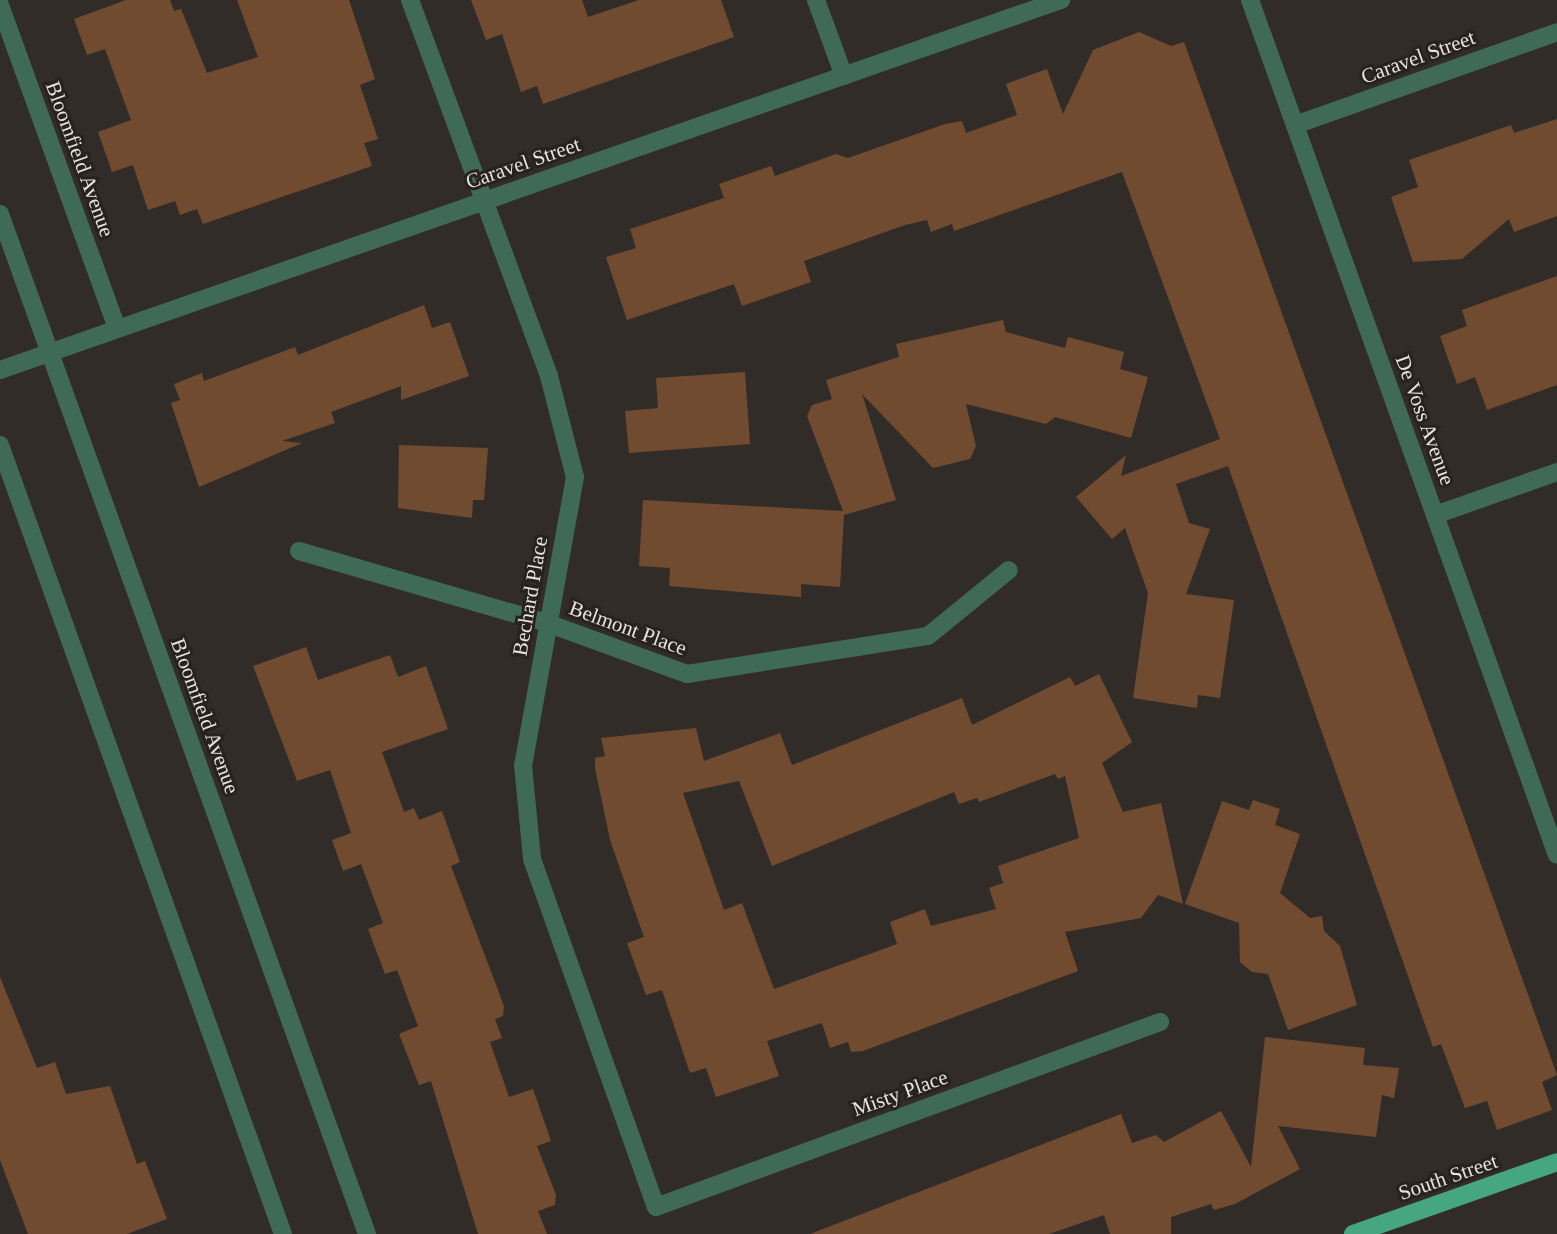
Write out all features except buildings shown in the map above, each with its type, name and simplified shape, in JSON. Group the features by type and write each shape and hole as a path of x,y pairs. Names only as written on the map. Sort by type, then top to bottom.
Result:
{"main road":[{"name":"South Street","path":"1353,1234 1557,1163"}],"street":[{"name":"Bechard Place","path":"410,0 481,202 549,376 575,477 523,765 532,859 656,1207"},
{"path":"816,0 844,76"},
{"name":"Caravel Street","path":"0,370 1061,0"},
{"name":"De Voss Avenue","path":"1250,0 1557,855"},
{"name":"Bloomfield Avenue","path":"0,5 117,329"},
{"name":"Caravel Street","path":"1295,125 1557,32"},
{"name":"Bloomfield Avenue","path":"0,214 367,1234"},
{"path":"0,445 283,1234"},
{"path":"1435,515 1557,472"},
{"name":"Belmont Place","path":"299,551 547,623 687,674 928,636 1009,570"},
{"name":"Misty Place","path":"656,1207 1160,1022"}]}
